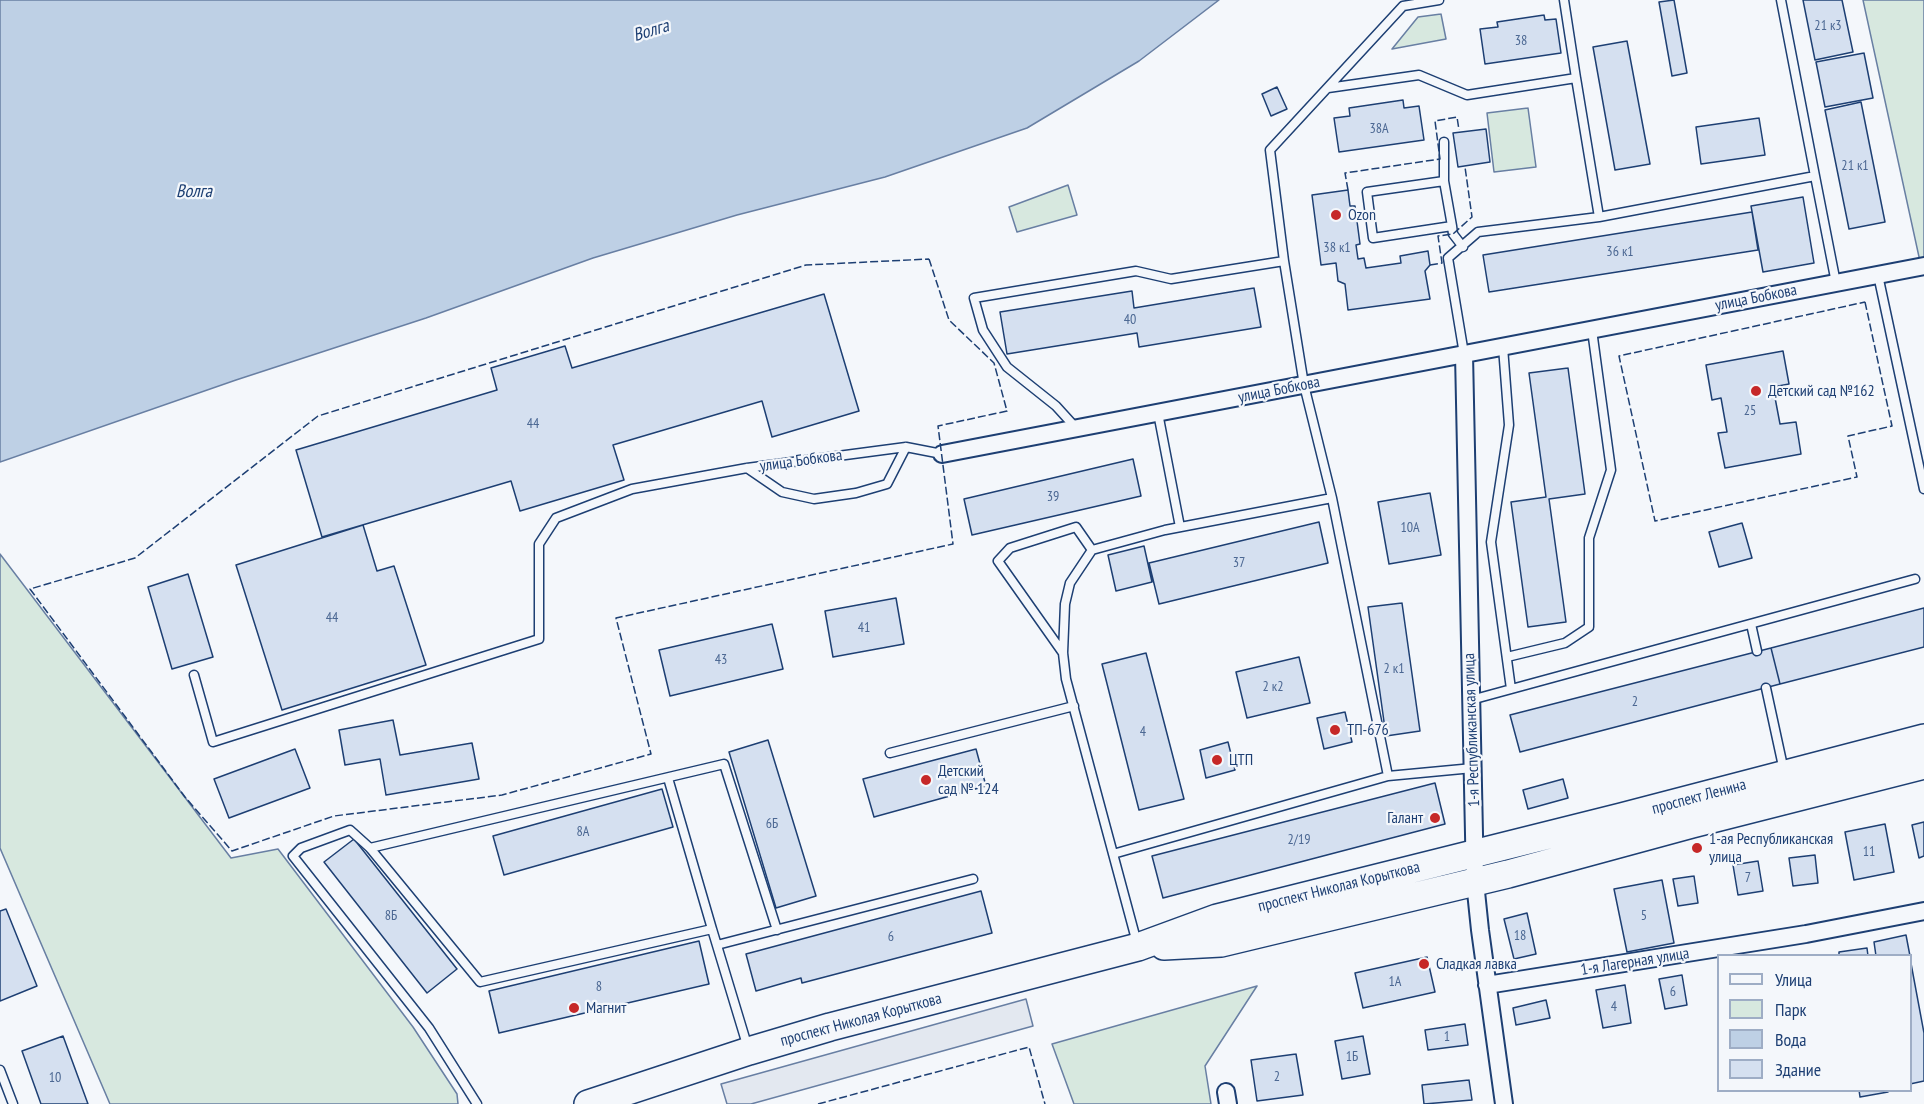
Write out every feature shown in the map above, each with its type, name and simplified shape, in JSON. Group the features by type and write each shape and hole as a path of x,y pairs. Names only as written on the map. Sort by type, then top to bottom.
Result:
{"main road":[{"name":"проспект Ленина","path":"1474,854 1924,738"},
{"name":"проспект Ленина","path":"1476,882 1924,765"},
{"name":"проспект Николая Корыткова","path":"588,1104 830,1027 1138,947 1216,918 1474,854"},
{"name":"проспект Николая Корыткова","path":"1138,947 1221,943 1476,882"}],"street":[{"name":"улица Бобкова","path":"942,454 1924,266"},
{"name":"1-я Республиканская улица","path":"1464,354 1474,854 1487,986 1504,1104"},
{"name":"1-я Лагерная улица","path":"1487,986 1806,934 1924,911"}],"lane":[{"path":"1388,776 1332,498 1304,385 1284,261 1270,150 1403,6 1439,0"},
{"path":"1564,0 1599,217"},
{"path":"1781,0 1836,283"},
{"path":"1328,88 1419,75 1467,94 1576,78"},
{"path":"1444,142 1444,180 1453,234 1463,247"},
{"path":"1464,354 1448,258 1478,232 1599,217 1815,176"},
{"path":"1444,180 1367,192 1373,238 1452,226"},
{"path":"1077,429 1056,406 1006,368 983,330 974,298 1136,272 1172,279 1284,261"},
{"path":"1878,275 1924,489"},
{"path":"1507,657 1564,643 1589,627 1589,538 1611,470 1592,330"},
{"path":"1503,346 1509,425 1491,542 1511,689"},
{"path":"1158,413 1180,528"},
{"path":"747,468 782,492 814,499 856,493 887,484 906,447"},
{"name":"улица Бобкова","path":"194,675 213,742 539,639 539,544 555,518 632,489 747,468 906,447 942,454"},
{"path":"1138,947 1066,679 1063,653 1065,604 1070,583 1092,550 1180,528 1332,498"},
{"path":"1063,653 998,561 1010,548 1076,527 1092,550"},
{"path":"1470,700 1915,579"},
{"path":"1751,624 1757,651"},
{"path":"1766,688 1785,774"},
{"path":"890,753 1074,706"},
{"path":"370,848 724,764 777,930"},
{"path":"1113,854 1388,776 1473,768"},
{"path":"668,778 749,1051"},
{"path":"477,1104 429,1028 293,856 301,848 350,830 370,848 480,982 712,929"},
{"path":"717,945 973,879"},
{"path":"0,1070 13,1104"}],"green space":[{"path":"1863,0 1924,0 1924,266 1921,266"},
{"path":"1441,14 1446,39 1392,49 1418,17"},
{"path":"1528,108 1536,167 1494,172 1487,113"},
{"path":"1068,185 1077,215 1017,232 1009,207"},
{"path":"0,554 231,858 278,849 413,1027 457,1094 458,1104 110,1104 0,848"},
{"path":"1257,986 1205,1066 1211,1104 1074,1104 1052,1044"}],"shaded area":[{"path":"1026,999 1033,1026 751,1104 727,1104 721,1084"}],"water":[{"name":"Волга","path":"0,0 1219,0 1139,61 1027,128 885,177 737,215 593,258 426,318 236,380 0,462"}],"building":[{"path":"1674,0 1687,73 1672,76 1659,2"},
{"path":"1803,0 1842,0 1853,52 1815,60"},
{"path":"1544,15 1545,20 1556,19 1561,53 1485,64 1480,29 1498,27 1497,22"},
{"path":"1627,41 1650,164 1615,170 1593,47"},
{"path":"1864,53 1873,98 1825,107 1816,62"},
{"path":"1277,87 1287,109 1271,116 1262,94"},
{"path":"1403,100 1404,108 1419,106 1424,140 1339,152 1334,118 1350,116 1349,108"},
{"path":"1861,102 1885,222 1849,229 1825,110"},
{"path":"1759,118 1765,155 1701,164 1696,127"},
{"path":"1486,129 1490,162 1458,167 1453,133"},
{"path":"1348,190 1350,206 1355,206 1360,244 1356,245 1358,259 1364,258 1366,268 1401,263 1400,256 1428,251 1430,265 1425,271 1430,299 1348,310 1345,284 1338,281 1336,263 1321,265 1312,195"},
{"path":"1803,197 1814,263 1763,272 1751,206"},
{"path":"1752,212 1758,250 1489,292 1483,255"},
{"path":"1254,288 1261,327 1139,347 1137,333 1007,354 1000,312 1132,291 1134,308"},
{"path":"824,294 859,411 772,437 762,401 613,445 624,480 520,511 511,481 322,537 296,450 497,390 491,368 565,346 572,368"},
{"path":"1783,351 1789,384 1773,387 1780,424 1796,422 1801,454 1725,468 1718,433 1727,432 1721,398 1712,400 1706,365"},
{"path":"1568,368 1585,494 1549,499 1566,622 1528,627 1511,502 1546,497 1529,373"},
{"path":"1133,459 1141,496 972,535 964,499"},
{"path":"1430,493 1441,555 1389,564 1378,502"},
{"path":"1319,522 1328,563 1159,604 1149,563"},
{"path":"1742,523 1752,558 1719,567 1709,532"},
{"path":"363,525 377,571 394,566 426,665 282,710 236,565"},
{"path":"1144,546 1152,582 1116,591 1108,555"},
{"path":"188,574 213,657 172,669 148,587"},
{"path":"896,598 904,644 833,657 825,611"},
{"path":"1402,603 1420,731 1386,736 1368,607"},
{"path":"1924,608 1924,647 1780,684 1771,648"},
{"path":"772,624 783,669 670,696 659,650"},
{"path":"1771,648 1780,684 1520,752 1510,715"},
{"path":"1146,653 1184,799 1139,810 1102,664"},
{"path":"1299,657 1310,703 1247,718 1236,672"},
{"name":"ТП-676","path":"1345,712 1352,742 1324,749 1317,718"},
{"path":"393,720 400,755 472,743 479,779 386,795 380,759 345,765 339,730"},
{"path":"768,740 816,896 776,908 729,752"},
{"name":"ЦТП","path":"1228,742 1235,770 1206,778 1200,750"},
{"path":"295,749 310,788 229,818 214,779"},
{"path":"976,749 986,786 874,817 863,779"},
{"path":"1563,779 1568,798 1528,809 1523,790"},
{"path":"1435,783 1445,824 1163,898 1152,856"},
{"path":"662,789 673,827 504,875 493,836"},
{"path":"1924,822 1924,856 1919,858 1912,825"},
{"path":"1885,824 1894,872 1854,880 1845,832"},
{"path":"354,839 457,969 427,993 324,862"},
{"path":"1815,855 1818,883 1793,886 1789,858"},
{"path":"1758,861 1763,891 1738,895 1733,865"},
{"path":"1694,876 1698,903 1678,906 1673,879"},
{"path":"1662,880 1674,943 1627,952 1614,889"},
{"path":"981,891 992,933 802,983 801,978 756,991 746,954"},
{"path":"6,909 37,986 0,1001 0,911"},
{"path":"1527,913 1536,954 1514,959 1504,919"},
{"path":"1906,935 1910,954 1876,954 1874,942"},
{"path":"699,941 709,984 499,1033 489,991"},
{"path":"1867,948 1868,954 1839,954 1839,952"},
{"path":"1427,957 1435,992 1363,1008 1355,973"},
{"path":"1912,969 1924,1033 1924,1081 1912,1084"},
{"path":"1682,975 1687,1005 1665,1009 1659,979"},
{"path":"1625,985 1631,1023 1603,1028 1596,990"},
{"path":"1546,1000 1550,1018 1516,1025 1513,1008"},
{"path":"1465,1024 1468,1045 1428,1050 1425,1030"},
{"path":"63,1036 88,1104 41,1104 22,1051"},
{"path":"1363,1036 1370,1074 1342,1079 1335,1041"},
{"path":"1296,1054 1303,1095 1257,1101 1251,1060"},
{"path":"1469,1080 1472,1100 1424,1104 1422,1085"},
{"path":"1859,1092 1888,1092 1860,1097"}],"fence":[{"path":"1348,190 1345,173 1440,159 1435,121 1457,117 1459,130"},
{"path":"1430,265 1442,263 1438,236 1453,234 1472,217 1465,167"},
{"path":"929,259 949,320 994,363 1007,411 938,426 953,544 616,618 651,754 502,795 334,816 232,851 185,797 30,589 135,558 318,416 806,265 929,259"},
{"path":"1865,302 1892,426 1848,436 1857,477 1655,521 1619,356 1865,302"},
{"path":"818,1104 1029,1047 1045,1104"}],"place":[{"name":"Ozon","path":"1336,215"},
{"name":"Детский сад №162","path":"1756,391"},
{"name":"ТП-676","path":"1335,730"},
{"name":"ЦТП","path":"1217,760"},
{"name":"Детский сад № 124","path":"926,780"},
{"name":"Галант","path":"1435,818"},
{"name":"1-ая Республиканская улица","path":"1697,848"},
{"name":"Сладкая лавка","path":"1424,964"},
{"name":"Магнит","path":"574,1008"}]}
